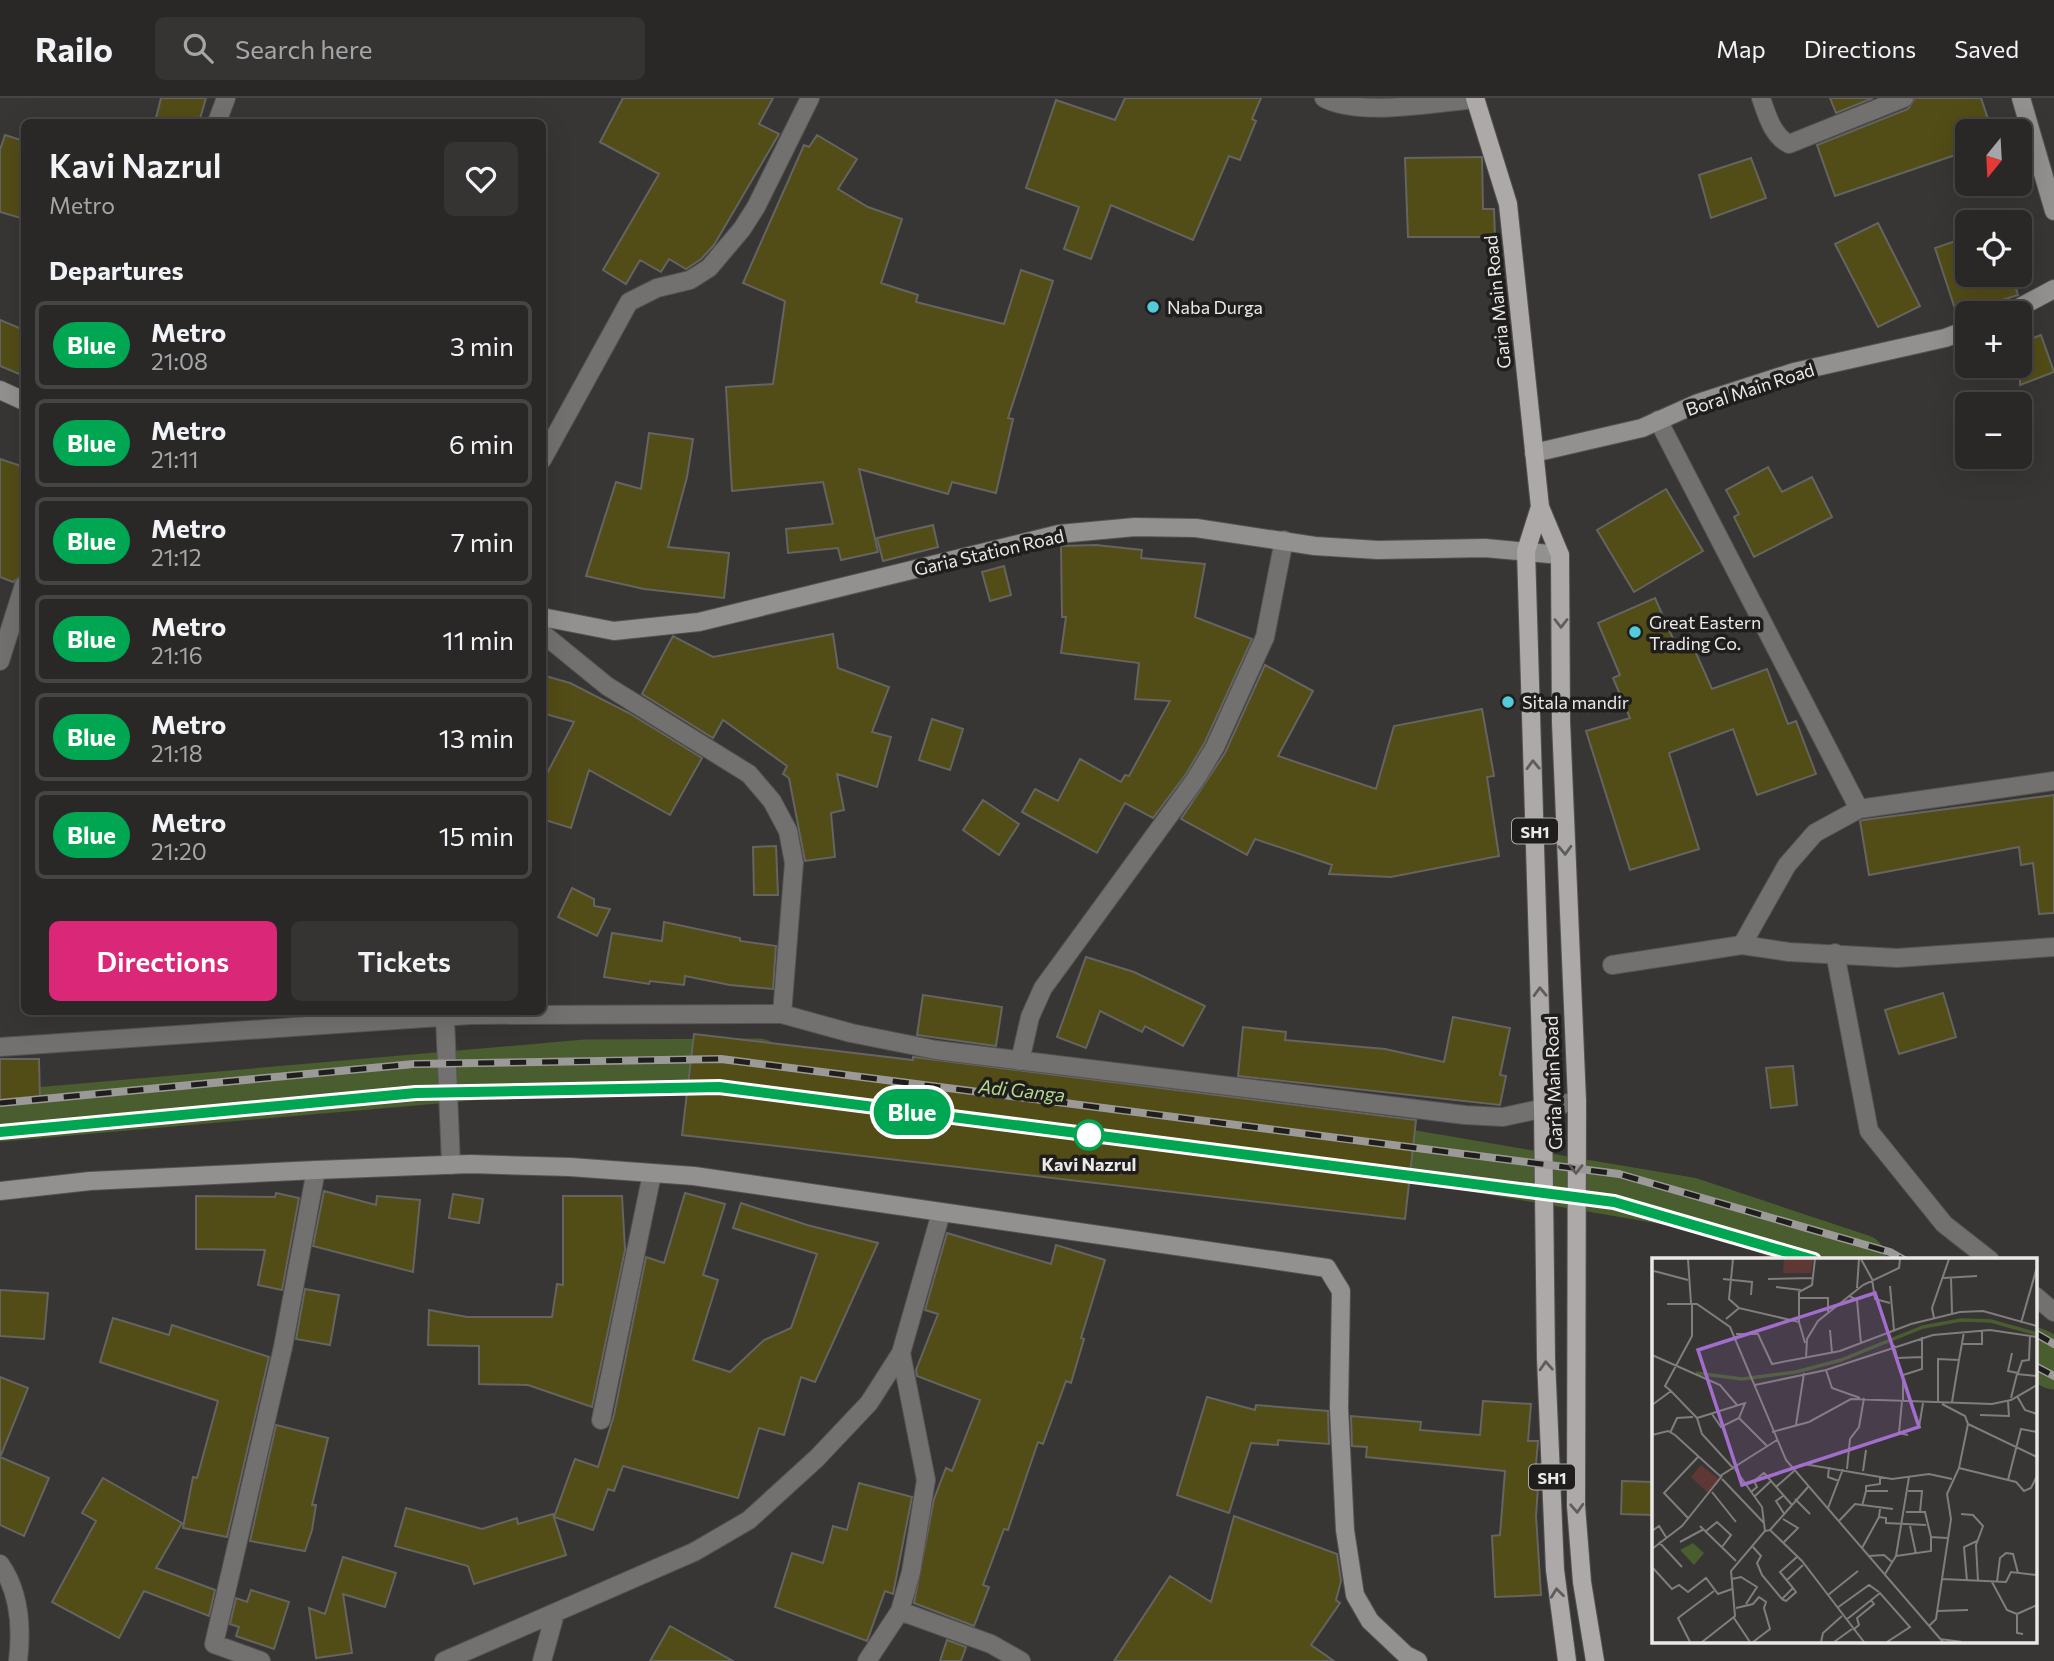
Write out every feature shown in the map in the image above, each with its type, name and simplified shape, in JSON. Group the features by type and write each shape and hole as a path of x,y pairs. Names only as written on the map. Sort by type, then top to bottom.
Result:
{"main road":[{"name":"Garia Main Road","path":"1475,98 1508,204 1541,507 1560,555 1562,735 1577,1101 1576,1506 1582,1582 1595,1661"},
{"name":"Garia Main Road","path":"1541,507 1526,551 1543,1110 1545,1293 1555,1570 1567,1661"}],"street":[{"path":"546,453 629,302 657,288 690,280 709,268 742,229 756,207 810,98"},
{"path":"1324,98 1334,104 1357,106 1419,105 1475,98"},
{"path":"1760,98 1773,128 1781,139 1789,144 1904,98"},
{"path":"2021,98 2054,211"},
{"path":"218,119 228,99"},
{"path":"2031,301 2054,289"},
{"name":"Boral Main Road","path":"1534,453 1642,428 1698,403 1794,372 1955,334"},
{"path":"0,390 21,400"},
{"path":"1658,420 1859,809"},
{"name":"Garia Station Road","path":"546,618 614,631 699,622 1059,534 1135,527 1196,528 1378,550 1472,547 1560,555"},
{"path":"1020,1060 1030,1017 1043,988 1195,780 1215,747 1265,637 1284,540"},
{"path":"0,661 21,595"},
{"path":"546,636 607,686 749,774 772,801 788,831 794,863 782,1014"},
{"path":"1742,945 1787,865 1815,833 1859,809 2054,781"},
{"path":"1612,965 1742,945 1789,952 1897,958 2054,947"},
{"path":"1835,953 1869,1131 1944,1224 1987,1258"},
{"path":"0,1047 445,1017 782,1014 851,1033 924,1048 1465,1115 1503,1117 1577,1101"},
{"path":"445,1017 451,1165"},
{"path":"0,1191 90,1181 316,1170 451,1165 570,1167 694,1176 1327,1268 1341,1291 1340,1435 1345,1530 1355,1595 1370,1621 1406,1655 1418,1661"},
{"path":"261,1661 214,1644 283,1347 316,1170"},
{"path":"601,1420 652,1174"},
{"path":"444,1661 694,1552 749,1520 817,1458 869,1403 901,1353 942,1213"},
{"path":"2036,1297 2054,1312"},
{"path":"867,1661 900,1611 911,1572 926,1480 901,1353"},
{"path":"0,1564 17,1599 19,1661"},
{"path":"900,1611 991,1644 1021,1661"},
{"path":"542,1661 555,1614"}],"building":[{"path":"161,98 206,98 200,119 156,119"},
{"path":"623,98 773,98 759,124 779,134 714,245 701,259 686,269 669,259 661,272 640,260 626,284 603,270 659,174 600,142"},
{"path":"1125,98 1261,98 1252,119 1256,121 1240,160 1229,156 1193,240 1111,205 1091,259 1064,249 1079,207 1026,188 1056,100 1115,120"},
{"path":"1830,98 1873,98 1836,113"},
{"path":"1915,98 1981,98 1988,119 1955,119 1955,155 1835,196 1817,145 1908,109"},
{"path":"5,135 21,140 21,218 0,212 0,150"},
{"path":"817,135 857,159 838,189 868,207 902,219 881,283 918,295 916,302 1004,324 1021,270 1053,281 1008,418 1013,419 996,493 952,482 948,494 859,469 878,552 841,560 838,548 788,553 786,529 833,524 823,482 732,491 726,387 773,384 785,301 743,283 804,145 809,147"},
{"path":"1482,157 1483,209 1494,209 1495,237 1408,237 1405,158"},
{"path":"1751,158 1766,198 1711,218 1699,175"},
{"path":"1878,223 1920,306 1878,327 1835,244"},
{"path":"1955,241 1955,287 2016,287 2018,295 1999,301 1955,301 1955,309 1935,248"},
{"path":"0,320 21,329 21,375 0,366"},
{"path":"2041,335 2054,372 2020,385 2020,378 2032,378 2032,338"},
{"path":"649,433 693,439 687,477 668,547 729,553 724,598 644,589 586,576 616,482 641,489"},
{"path":"0,459 21,466 21,576 13,582 0,577"},
{"path":"1768,467 1782,492 1812,477 1832,517 1754,557 1734,517 1739,514 1726,490"},
{"path":"1666,489 1703,551 1634,592 1597,530"},
{"path":"933,525 938,547 883,561 877,538"},
{"path":"1096,545 1142,550 1141,558 1205,564 1195,617 1252,639 1205,742 1186,774 1153,818 1125,803 1097,853 1022,812 1035,789 1058,801 1080,759 1121,782 1125,775 1129,776 1170,701 1135,699 1139,663 1061,653 1066,617 1062,617 1061,546"},
{"path":"1004,566 1011,595 990,601 982,572"},
{"path":"1655,598 1678,650 1692,644 1712,689 1767,669 1788,724 1796,721 1816,774 1757,795 1733,729 1669,753 1699,849 1630,870 1586,731 1630,718 1613,678 1620,675 1598,623"},
{"path":"833,634 838,668 889,687 872,732 891,737 877,787 837,774 844,810 831,813 835,857 805,861 789,778 783,774 787,766 723,720 713,738 642,694 673,636 713,657"},
{"path":"1265,665 1313,691 1278,756 1376,789 1394,726 1482,709 1494,776 1487,777 1499,856 1391,877 1329,874 1332,865 1255,839 1247,855 1181,819 1225,753"},
{"path":"546,676 570,683 629,713 702,758 670,815 589,770 571,828 546,820 546,775 574,722 546,714"},
{"path":"932,719 963,729 950,770 919,760"},
{"path":"2054,795 2054,913 2039,914 2033,863 2021,865 2019,847 1869,875 1860,821"},
{"path":"983,800 1019,824 999,855 963,830"},
{"path":"776,846 778,895 754,895 753,847"},
{"path":"572,888 594,899 594,906 610,909 597,936 558,917"},
{"path":"664,922 740,938 740,941 776,946 773,989 730,985 685,976 684,985 650,981 649,984 604,977 612,933 662,941"},
{"path":"1086,957 1134,972 1205,1006 1183,1046 1145,1026 1142,1032 1100,1011 1086,1048 1057,1037"},
{"path":"1943,993 1956,1037 1899,1054 1885,1010"},
{"path":"923,995 1002,1007 996,1046 917,1035"},
{"path":"1453,1017 1510,1028 1500,1075 1506,1076 1500,1105 1238,1076 1243,1027 1286,1032 1285,1040 1385,1049 1444,1062"},
{"path":"694,1034 913,1060 913,1057 1416,1120 1405,1219 682,1135"},
{"path":"0,1059 39,1059 40,1101 0,1101"},
{"path":"1793,1066 1797,1105 1771,1108 1766,1068"},
{"path":"324,1191 376,1205 377,1196 420,1200 413,1272 313,1246"},
{"path":"276,1193 299,1198 282,1290 258,1285 265,1250 196,1249 196,1196 275,1197"},
{"path":"685,1193 725,1204 703,1275 718,1280 693,1360 730,1372 764,1340 791,1328 817,1254 733,1228 741,1203 807,1225 878,1243 815,1382 801,1377 784,1435 759,1428 738,1498 623,1466 614,1491 608,1489 593,1530 554,1517 575,1459 598,1467 614,1415 646,1257 664,1263"},
{"path":"453,1194 483,1199 479,1223 449,1218"},
{"path":"563,1196 622,1196 625,1250 592,1407 528,1385 479,1384 479,1346 428,1345 429,1310 467,1317 552,1317 557,1284 563,1285"},
{"path":"947,1233 1051,1264 1056,1245 1105,1260 1081,1338 1084,1339 1071,1383 1066,1381 1043,1444 1038,1442 1008,1530 1004,1529 983,1585 989,1587 974,1626 914,1603 934,1499 946,1468 952,1471 980,1400 917,1376 916,1370 938,1314 925,1310"},
{"path":"305,1289 339,1295 330,1345 296,1339"},
{"path":"0,1290 48,1293 44,1339 0,1336"},
{"path":"113,1318 169,1335 172,1325 269,1357 227,1537 183,1528 193,1477 197,1478 218,1401 100,1362"},
{"path":"0,1377 28,1388 1,1455 0,1455"},
{"path":"1207,1397 1255,1410 1256,1405 1328,1411 1329,1444 1278,1440 1278,1445 1251,1443 1229,1513 1177,1495"},
{"path":"1483,1401 1531,1404 1528,1441 1538,1441 1534,1487 1538,1487 1536,1516 1541,1595 1495,1597 1492,1536 1500,1535 1505,1471 1366,1457 1367,1447 1352,1446 1351,1416 1421,1422 1420,1430 1480,1435"},
{"path":"276,1425 328,1438 312,1505 316,1505 312,1530 305,1551 250,1541"},
{"path":"0,1457 49,1478 24,1536 0,1525"},
{"path":"103,1478 182,1523 156,1568 215,1590 209,1616 144,1591 119,1638 52,1602 96,1521 82,1513"},
{"path":"1622,1481 1652,1482 1652,1515 1621,1514"},
{"path":"859,1483 912,1497 893,1594 885,1591 867,1641 775,1607 792,1553 823,1563 833,1526 847,1530"},
{"path":"406,1508 482,1529 517,1518 518,1524 553,1514 566,1555 474,1584 468,1566 395,1546"},
{"path":"1234,1516 1337,1554 1341,1581 1336,1600 1340,1603 1311,1645 1334,1661 1114,1661 1170,1576 1211,1602"},
{"path":"343,1557 396,1573 385,1607 343,1594 352,1653 316,1658 309,1608 325,1614"},
{"path":"251,1590 289,1602 274,1649 236,1636 239,1627 230,1624 236,1598 247,1602"},
{"path":"670,1626 733,1661 650,1661"},
{"path":"947,1640 966,1647 961,1661 940,1661"}],"waterway":[{"name":"Adi Ganga","path":"0,1116 587,1065 759,1064"},
{"name":"Adi Ganga","path":"1343,1144 1690,1203 1855,1258"},
{"name":"Adi Ganga","path":"2036,1354 2054,1364"}],"railway":[{"path":"0,1103 414,1064 721,1059 1619,1174 1890,1252 1900,1258"},
{"path":"0,1132 416,1093 719,1087 1614,1202 1807,1258"},
{"path":"2036,1334 2054,1344"},
{"path":"2036,1367 2054,1376"}],"metro line":[{"name":"Blue","path":"0,1132 416,1093 719,1087 1614,1202 1807,1258"}],"place":[{"name":"Naba Durga","path":"1153,307"},
{"name":"Great Eastern Trading Co.","path":"1635,632"},
{"name":"Sitala mandir","path":"1508,702"},
{"name":"Kavi Nazrul","path":"1089,1135"}]}
